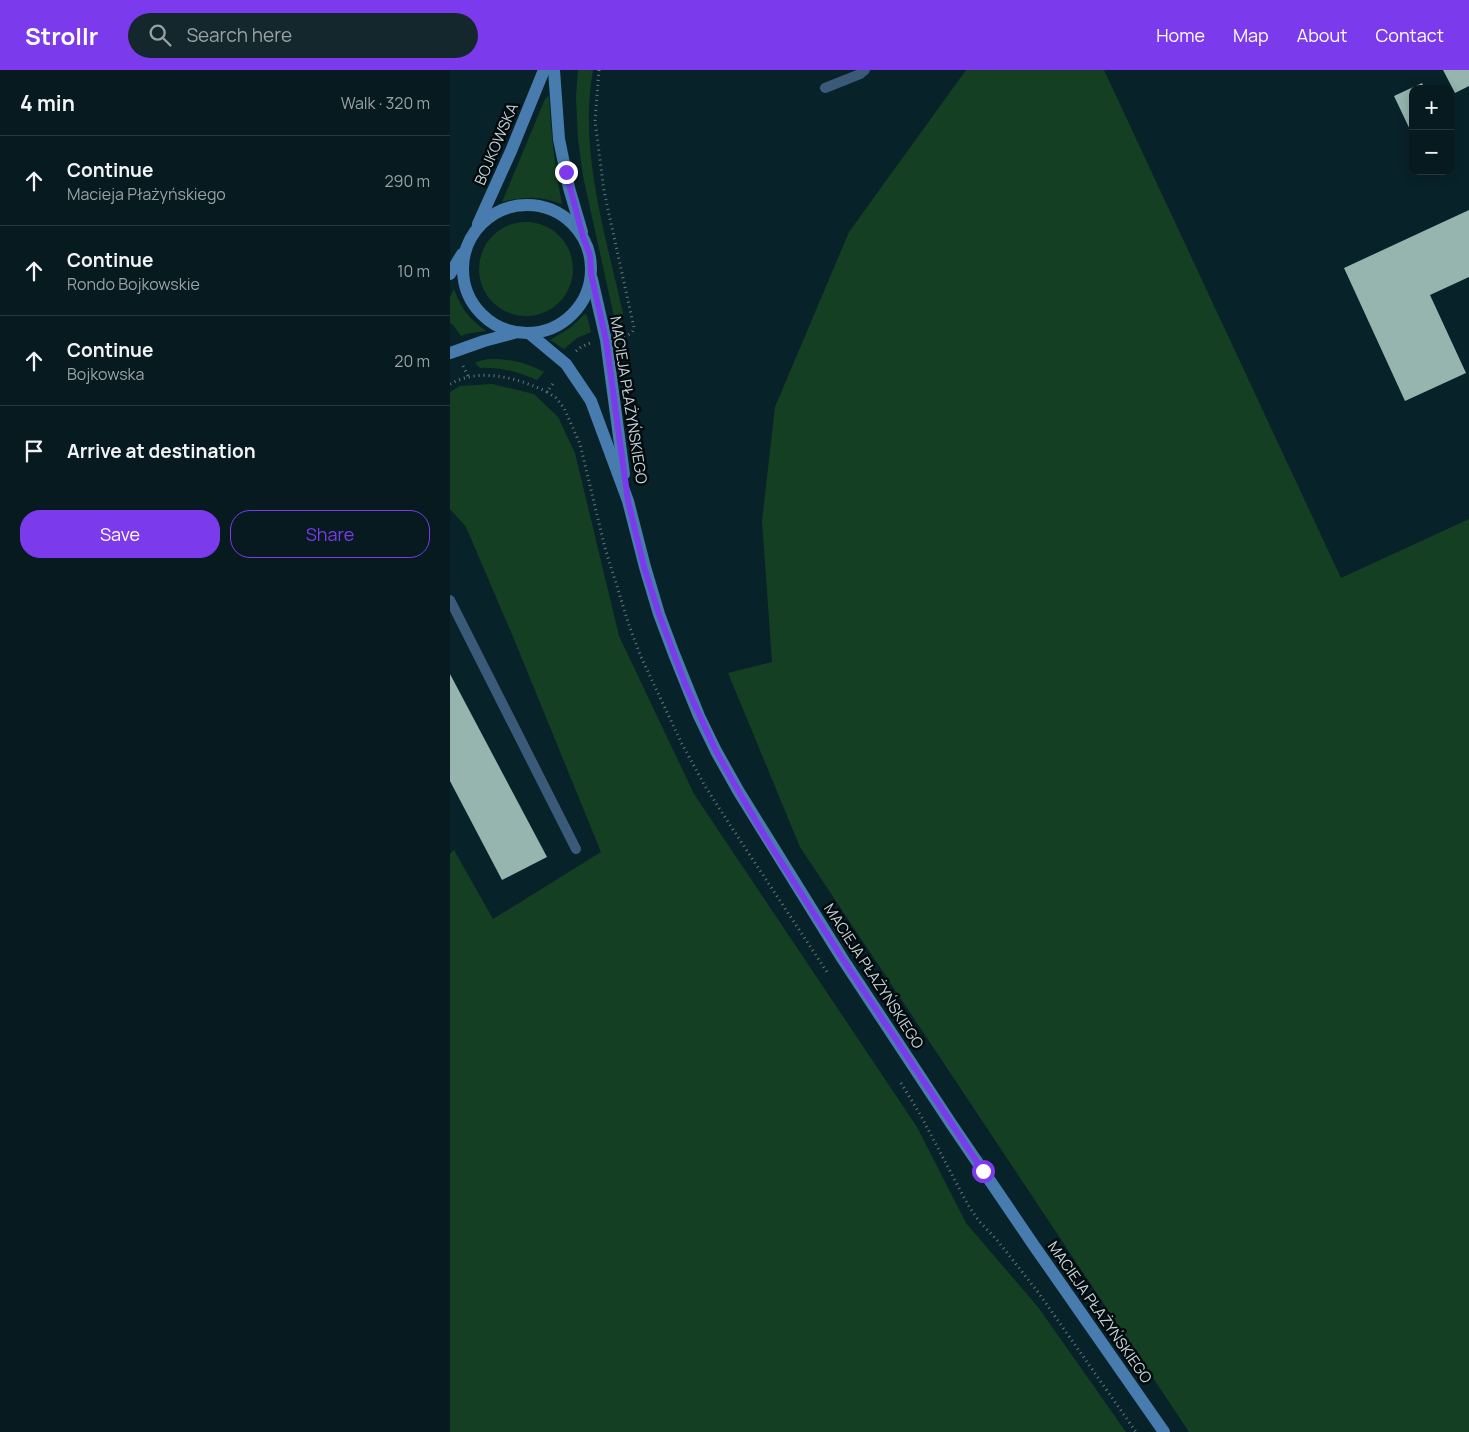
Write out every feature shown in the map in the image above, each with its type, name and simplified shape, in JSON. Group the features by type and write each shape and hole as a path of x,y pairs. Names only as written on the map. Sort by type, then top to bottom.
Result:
{"street":[{"name":"BOJKOWSKA","path":"476,229 511,151 544,70"},
{"path":"450,353 484,340 514,333 530,334 548,330 565,322 578,308 587,292 591,274 590,255 583,237 558,139 554,70"},
{"path":"450,274 476,229 489,217 505,208 522,205 540,206 557,212 572,223 583,237"},
{"path":"466,245 462,264 464,282 470,300 482,315 497,326 514,333"},
{"name":"MACIEJA PŁAŻYŃSKIEGO","path":"591,274 606,340 628,501 644,567 659,614 703,725 739,792 842,958 1034,1247 1164,1432"},
{"name":"MACIEJA PŁAŻYŃSKIEGO","path":"530,334 566,364 591,401 628,501"}],"lane":[{"path":"826,88 866,70"},
{"path":"450,600 576,849"}],"path":[{"path":"450,384 468,376 493,375 513,378 547,392 571,356 581,348 592,342 630,334 634,328 604,191 595,121 599,70"},
{"path":"461,363 468,376"}],"green space":[{"path":"578,70 593,70 589,101 589,132 596,195 624,318 616,326 583,176 578,139 576,97"},
{"path":"966,70 1104,70 1341,578 1469,519 1469,1432 1189,1432 800,847 728,673 772,662 762,521 775,407 849,232"},
{"path":"549,96 557,177 562,204 547,199 532,198 502,202 545,99"},
{"path":"526,222 544,225 559,236 570,251 573,269 570,287 559,302 544,313 526,316 508,313 493,302 482,287 479,269 482,251 493,236 508,225"},
{"path":"454,289 466,313 486,331 461,336 450,323 450,297"},
{"path":"585,314 591,332 577,338 564,349 550,340 570,328"},
{"path":"488,359 517,362 544,372 537,380 495,368 480,368 476,364 476,362"},
{"path":"492,384 534,394 558,417 575,453 619,636 694,794 917,1127 966,1223 1038,1307 1126,1432 450,1432 450,854 454,850 493,919 601,852 466,527 450,509 450,392 460,386"}],"building":[{"path":"1443,70 1469,70 1469,86 1455,93 1454,85 1451,85"},
{"path":"1409,89 1409,128 1394,96"},
{"path":"1469,210 1469,277 1430,295 1466,373 1405,401 1344,268"},
{"path":"450,674 547,857 502,880 450,781"}],"route":[{"path":"566,172 583,237 590,255 591,274 606,340 628,501 644,567 686,686 716,751 763,833 842,958 983,1171"}]}
